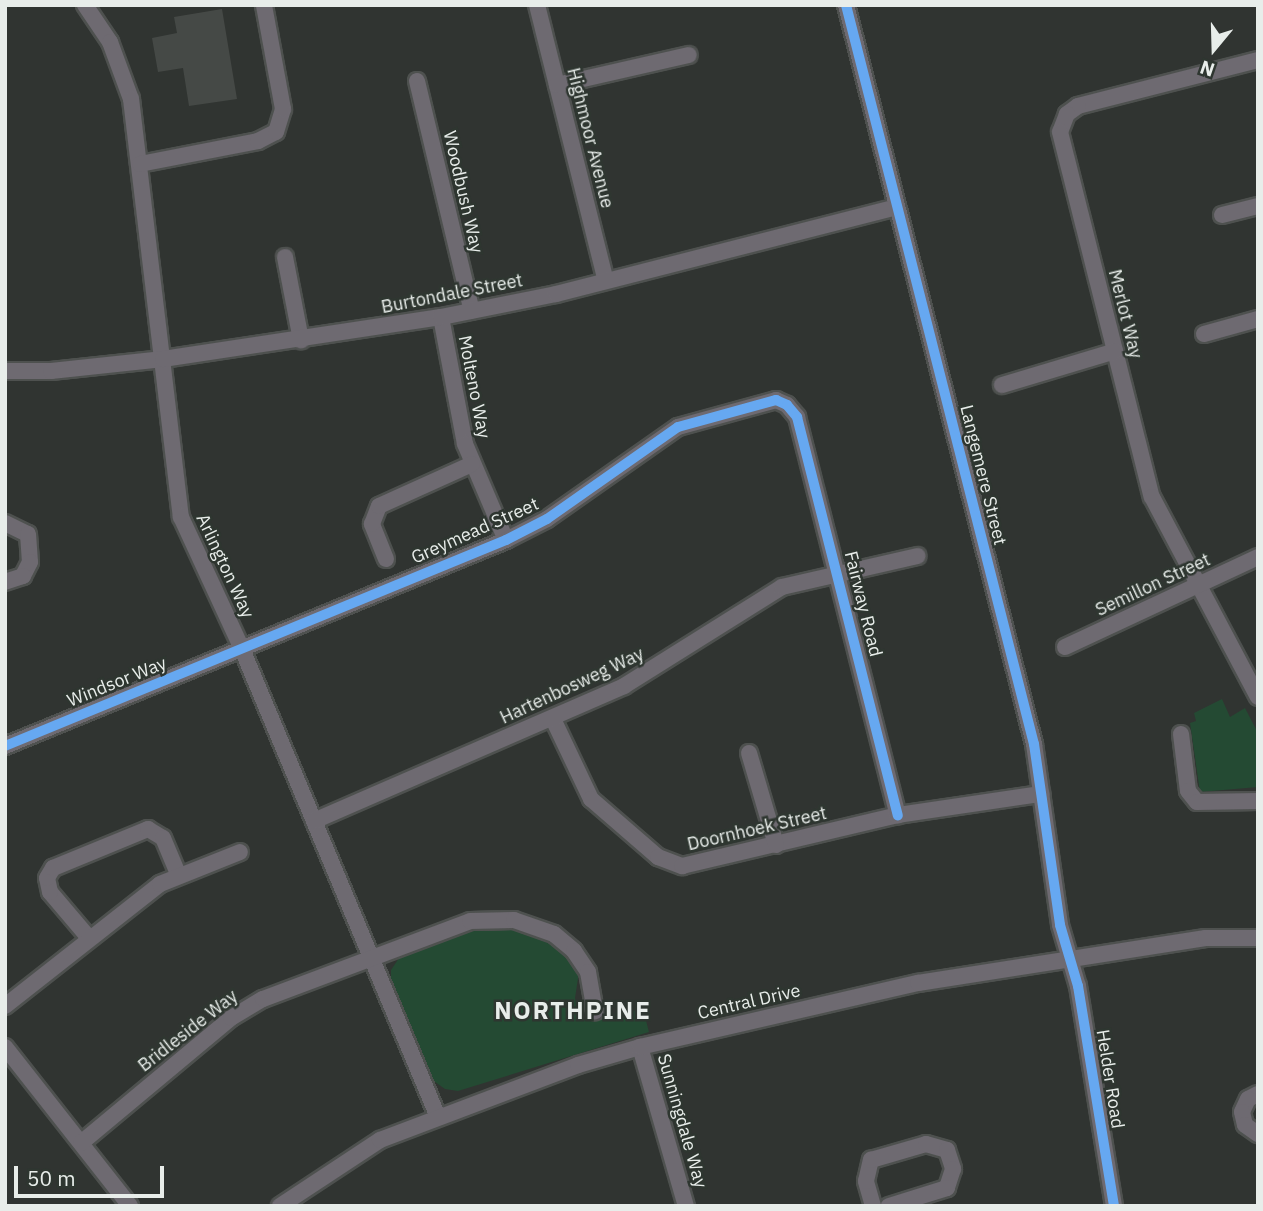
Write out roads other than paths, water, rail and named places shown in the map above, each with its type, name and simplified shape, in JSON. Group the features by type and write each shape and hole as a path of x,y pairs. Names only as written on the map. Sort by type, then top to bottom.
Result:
{"street":[{"name":"Arlington Way","path":"85,5 110,42 125,76 140,164 177,503 242,649 438,1117"},
{"path":"140,164 258,141 276,132 283,109 264,5"},
{"name":"Highmoor Avenue","path":"537,5 606,281"},
{"name":"Langemere Street","path":"846,5 1034,744 1060,925 1070,957"},
{"path":"557,85 689,55"},
{"name":"Merlot Way","path":"1258,60 1078,106 1063,119 1061,139 1158,513 1201,584 1258,697"},
{"name":"Woodbush Way","path":"417,81 472,311"},
{"path":"1222,215 1258,206"},
{"name":"Burtondale Street","path":"5,371 51,371 163,359 441,317 606,281 897,207"},
{"path":"285,257 302,340"},
{"name":"Molteno Way","path":"441,317 459,424 472,464 506,540"},
{"path":"1204,334 1258,319"},
{"path":"1002,385 1115,351"},
{"name":"Greymead Street","path":"242,649 506,540 547,519 678,427 769,400 788,405"},
{"name":"Fairway Road","path":"788,405 797,417 898,815"},
{"name":"Molteno Way","path":"386,559 372,523 379,506 472,464"},
{"path":"5,523 28,534 30,562 23,576 5,582"},
{"name":"Fairway Road","path":"838,574 917,556"},
{"name":"Semillon Street","path":"1065,647 1258,557"},
{"name":"Hartenbosweg Way","path":"314,821 553,719 655,669 771,592 838,574"},
{"name":"Windsor Way","path":"5,746 242,649"},
{"name":"Doornhoek Street","path":"553,719 587,793 666,862 690,866 898,815 1041,794"},
{"path":"1181,734 1188,791 1196,802 1258,801"},
{"path":"749,753 776,845"},
{"path":"89,938 50,892 47,878 53,868 148,829 163,838 179,876"},
{"path":"5,1006 160,884 240,852"},
{"name":"Bridleside Way","path":"81,1143 232,1018 263,999 470,921 529,923 554,934 574,951 592,985 595,1011"},
{"name":"Central Drive","path":"279,1206 337,1164 380,1140 578,1065 640,1047 918,983 1070,957 1206,939 1258,938"},
{"name":"Helder Road","path":"1070,957 1114,1206"},
{"path":"5,1047 130,1206"},
{"name":"Sunningdale Way","path":"640,1047 686,1206"},
{"path":"1258,1094 1248,1099 1242,1112 1245,1125 1258,1134"},
{"path":"873,1206 866,1181 871,1160 926,1144 947,1150 953,1169 947,1188 889,1206"}],"district":[{"name":"NORTHPINE","path":"573,1011"}]}
